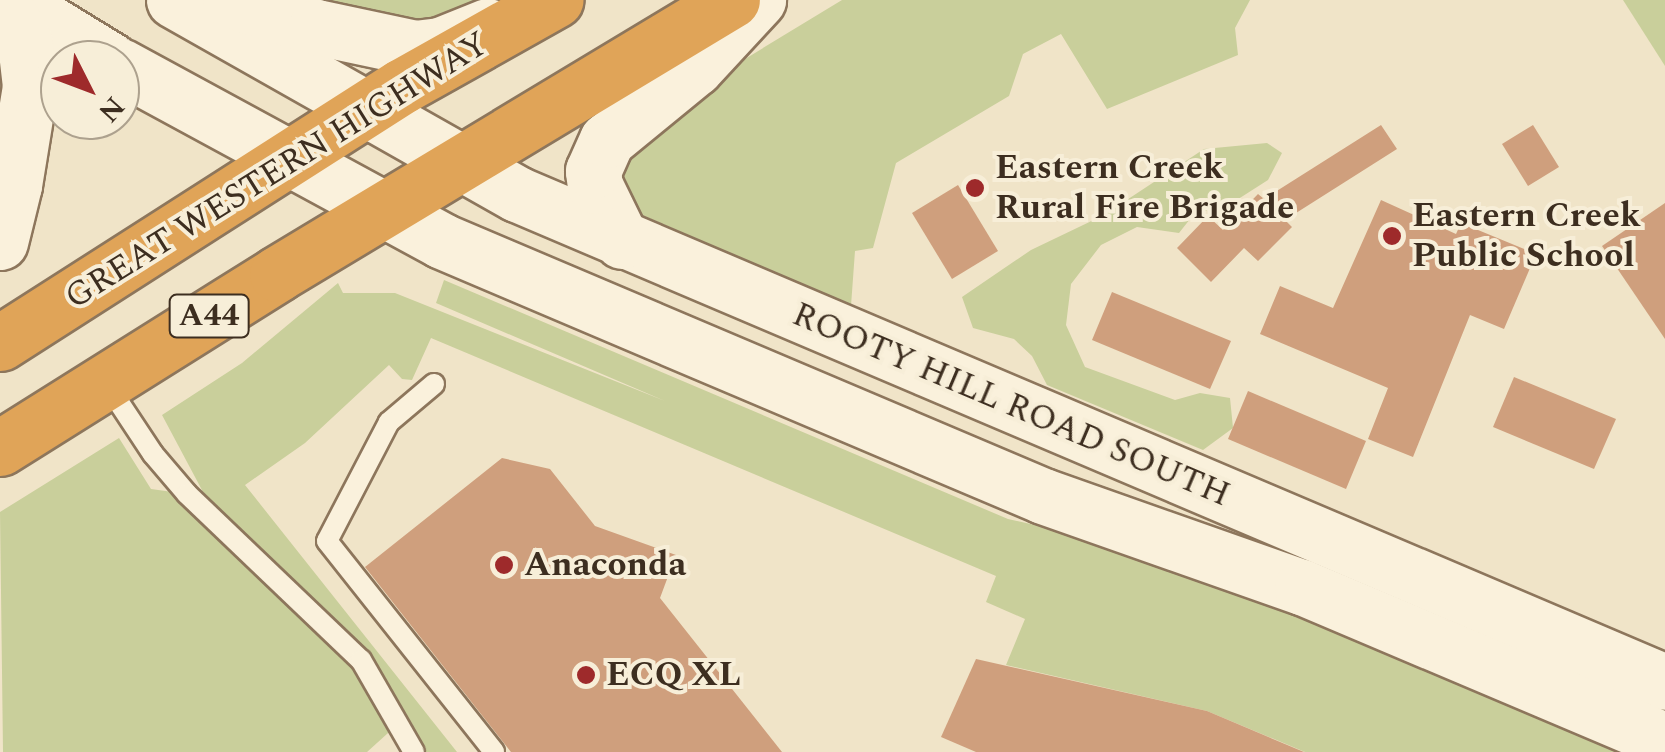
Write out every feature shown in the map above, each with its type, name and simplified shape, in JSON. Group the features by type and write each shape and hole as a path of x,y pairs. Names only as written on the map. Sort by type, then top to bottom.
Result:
{"highway":[{"name":"GREAT WESTERN HIGHWAY","path":"0,343 364,111 556,0"},
{"name":"A44","path":"18,436 732,0"},
{"path":"0,467 18,436"}],"main road":[{"path":"0,242 30,86 25,43 2,0"},
{"path":"12,0 77,40"},
{"name":"ROOTY HILL ROAD SOUTH","path":"174,0 364,111 517,194 1665,682"},
{"path":"230,0 326,29 415,48 452,40 548,0"},
{"path":"622,241 595,186 593,171 607,140 620,125 695,68 758,0"},
{"name":"ROOTY HILL ROAD SOUTH","path":"140,77 442,241 1043,496 1302,586 1665,740"}],"lane":[{"path":"105,381 153,454 186,494 361,660 414,752"},
{"path":"434,384 389,422 327,541 494,752"}],"green space":[{"path":"270,0 486,0 438,25 364,9"},
{"path":"842,0 1250,0 1235,28 1238,55 1107,109 1061,34 1023,54 1009,96 896,163 873,248 855,251 851,306 633,211 617,174 633,127"},
{"path":"1623,0 1665,0 1665,66"},
{"path":"1267,143 1282,153 1268,180 1232,203 1194,214 1179,233 1137,227 1101,245 1071,284 1066,325 1085,367 1175,400 1200,393 1230,398 1233,428 1203,450 1047,385 1032,356 1014,339 973,328 962,297 1031,250 1104,215 1204,149"},
{"path":"444,280 1008,519 1156,552 1654,752 1305,752 1207,711 1006,665 1025,619 986,602 996,576 431,338 412,380 402,379 389,365 305,443 245,485 457,752 414,752 398,724 367,752 3,752 0,512 119,438 151,489 187,494 334,620 203,492 162,415 242,363 338,283 343,293 395,293 665,401 436,303"}],"building":[{"path":"1381,125 1397,149 1285,220 1292,227 1258,261 1244,248 1211,282 1177,248 1208,216 1223,230 1258,194 1264,199"},
{"path":"1533,125 1559,167 1528,186 1502,144"},
{"path":"958,185 998,251 952,279 912,213"},
{"path":"1381,200 1456,234 1461,223 1536,254 1504,329 1470,315 1413,457 1368,439 1388,388 1260,334 1280,286 1333,308"},
{"path":"1665,203 1665,339 1602,246"},
{"path":"1112,292 1231,341 1210,389 1092,340"},
{"path":"1514,377 1616,419 1594,469 1493,427"},
{"path":"1248,391 1366,441 1346,489 1228,439"},
{"name":"ECQ XL","path":"502,458 550,469 595,526 676,555 660,598 782,752 511,752 365,567"},
{"path":"976,659 1207,711 1304,752 976,752 941,737"}],"place":[{"name":"Eastern Creek Rural Fire Brigade","path":"975,188"},
{"name":"Eastern Creek Public School","path":"1392,236"},
{"name":"Anaconda","path":"504,565"},
{"name":"ECQ XL","path":"586,675"}]}
